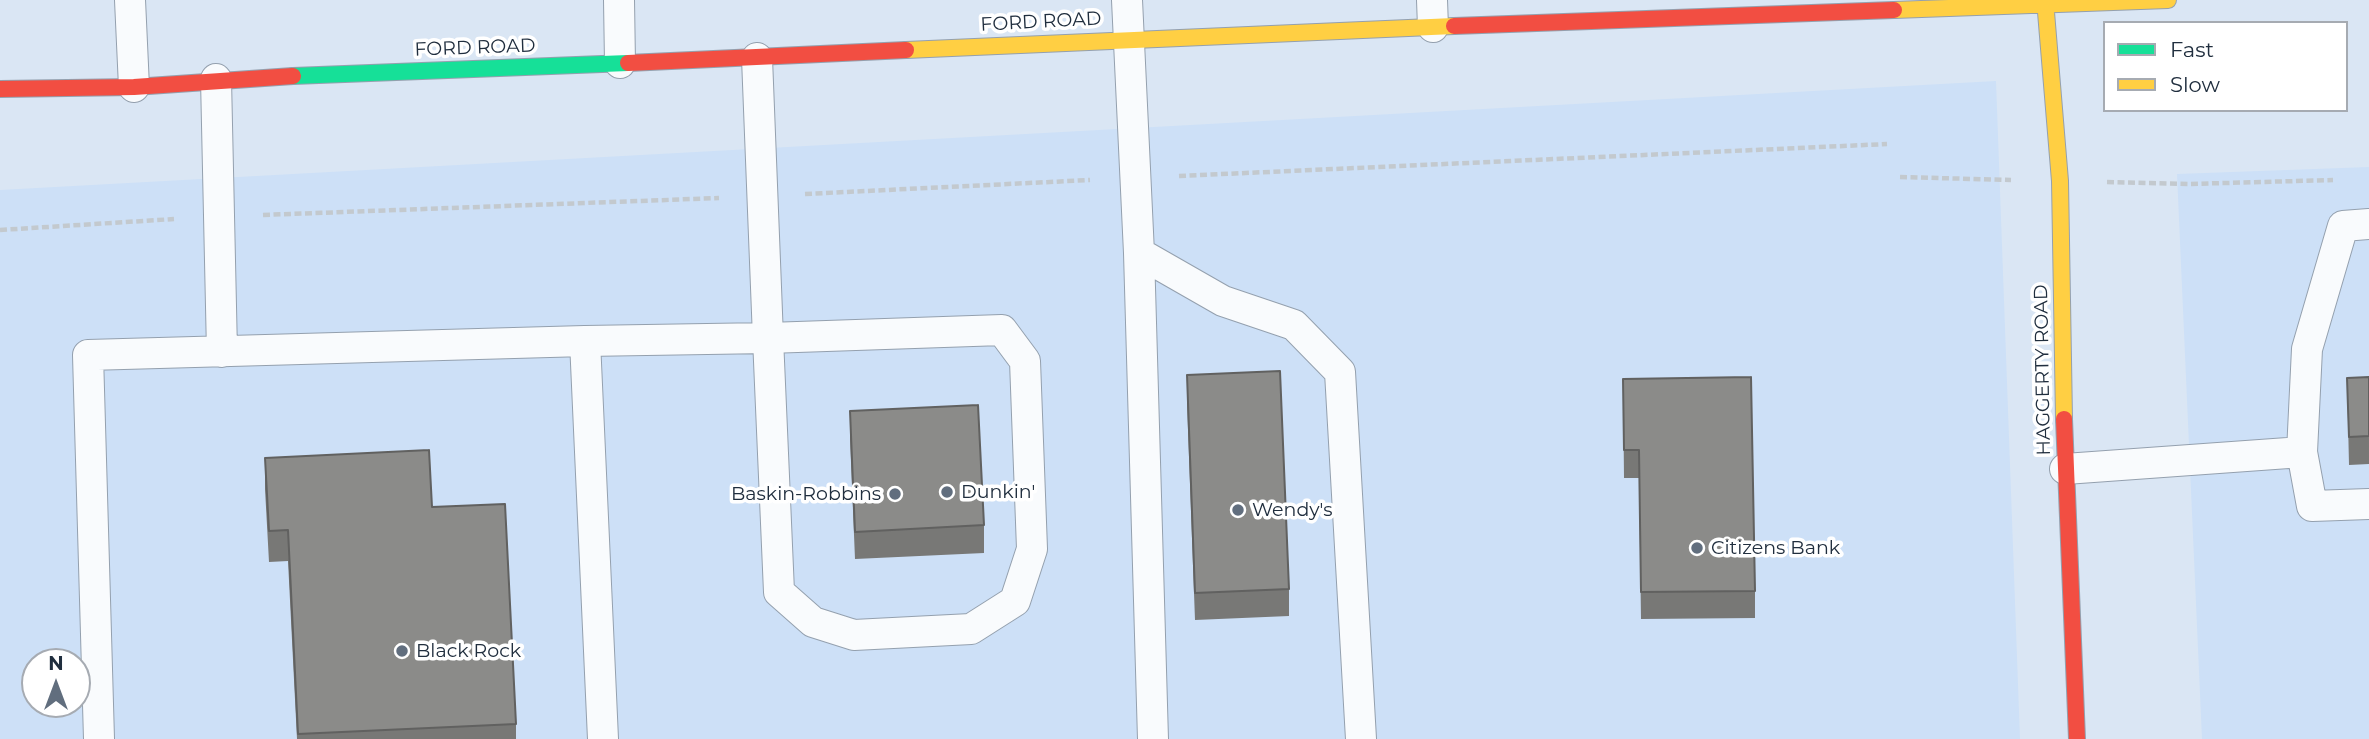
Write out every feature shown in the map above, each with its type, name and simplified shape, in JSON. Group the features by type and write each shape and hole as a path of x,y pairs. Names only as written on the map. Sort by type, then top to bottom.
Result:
{"main road":[{"name":"FORD ROAD","path":"0,89 134,87 216,79 757,58 1129,38 1433,13 2168,0"},
{"name":"HAGGERTY ROAD","path":"2045,2 2060,181 2065,469 2077,739"}],"lane":[{"path":"130,0 134,87"},
{"path":"619,0 620,63"},
{"path":"1127,0 1139,253 1153,739"},
{"path":"99,739 88,355 768,338 1002,330 1025,361 1032,549 1014,601 971,629 854,635 813,622 779,592 768,338 757,58"},
{"path":"216,79 222,352"},
{"path":"2369,224 2343,226 2307,349 2302,452 2312,506 2369,504"},
{"path":"1139,253 1223,301 1294,325 1340,372 1361,739"},
{"path":"585,341 603,739"},
{"path":"2065,469 2302,452"}],"path":[{"path":"0,230 221,216 763,196 1887,144"},
{"path":"1900,177 2189,184 2341,180"}],"shaded area":[{"path":"1996,81 2020,739 0,739 0,190"},
{"path":"2369,167 2369,739 2202,739 2177,174"}],"building":[{"name":"Wendy's","path":"1280,371 1289,589 1195,593 1187,375"},
{"name":"Citizens Bank","path":"1751,377 1755,591 1641,592 1639,450 1624,450 1623,379"},
{"path":"2369,377 2369,436 2349,437 2347,378"},
{"path":"978,405 984,525 855,532 850,411"},
{"name":"Black Rock","path":"429,450 432,507 505,504 516,724 298,734 288,530 269,531 265,458"}],"traffic: fast":[{"path":"293,76 628,63"}],"traffic: slow":[{"path":"2045,0 2060,181 2064,419"},
{"path":"1894,10 2168,0"},
{"path":"906,50 1454,26"}],"traffic: jam":[{"path":"1454,26 1894,10"},
{"path":"628,63 906,50"},
{"path":"0,89 134,87 293,76"},
{"path":"2064,419 2077,739"}],"place":[{"name":"Dunkin'","path":"947,492"},
{"name":"Baskin-Robbins","path":"895,494"},
{"name":"Wendy's","path":"1238,510"},
{"name":"Citizens Bank","path":"1697,548"},
{"name":"Black Rock","path":"402,651"}]}
